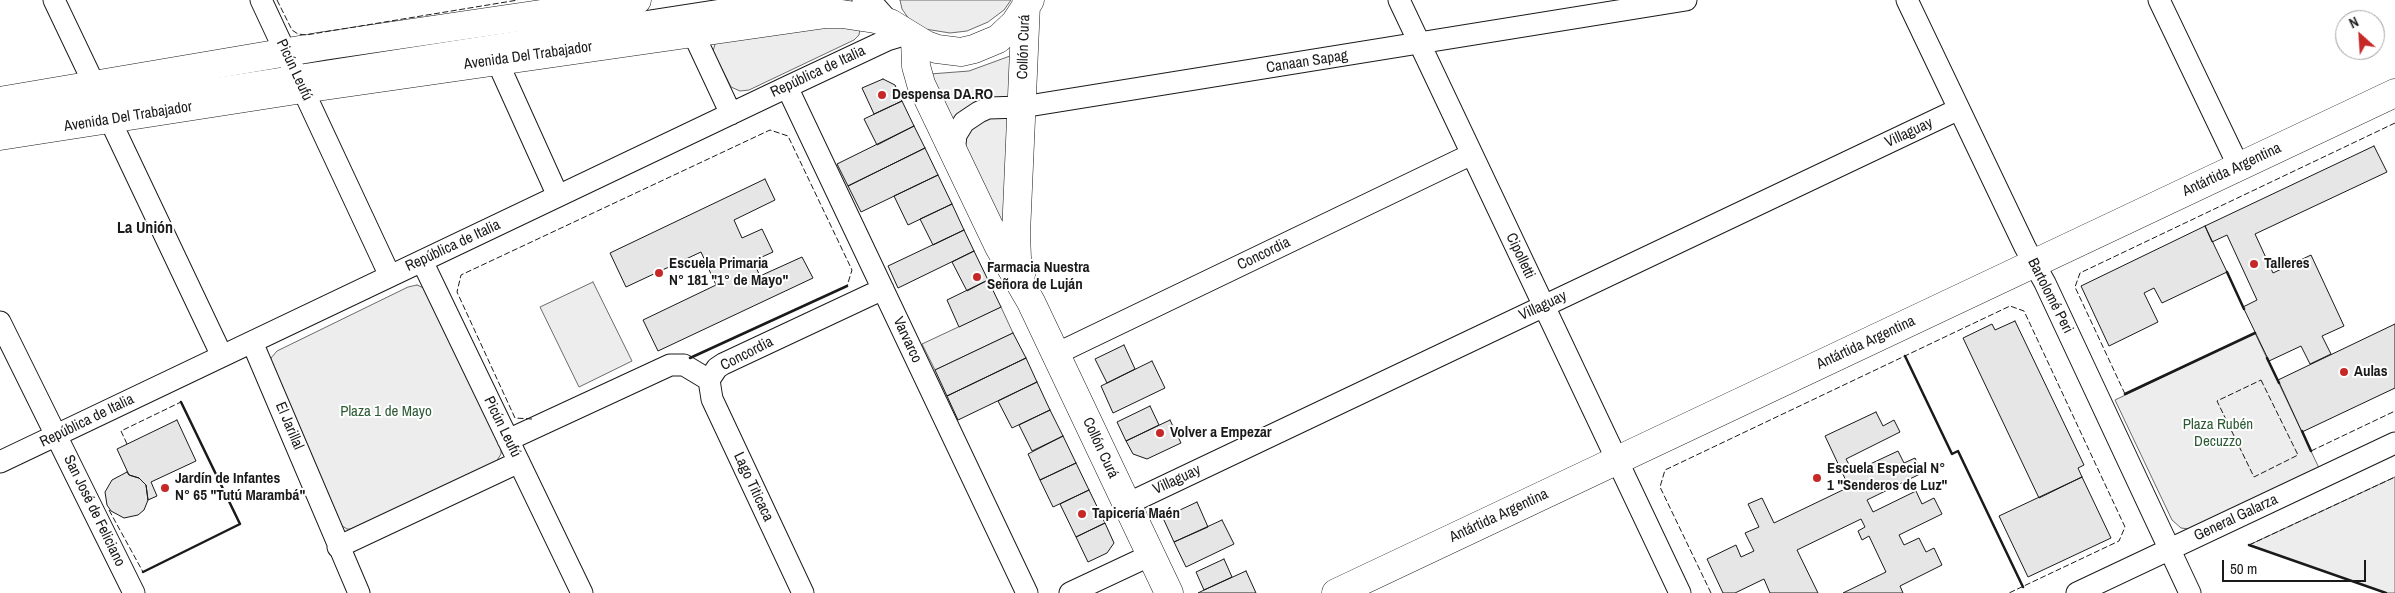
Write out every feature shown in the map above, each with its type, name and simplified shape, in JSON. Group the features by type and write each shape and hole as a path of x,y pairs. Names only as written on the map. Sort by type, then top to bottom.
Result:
{"main road":[{"name":"Avenida Del Trabajador","path":"0,136 110,120 295,71 637,0"},
{"name":"Avenida Del Trabajador","path":"0,101 94,86 295,71 497,61 693,32 842,14 900,24 926,45 948,51 974,49 1008,32 1027,3"},
{"name":"Collón Curá","path":"1027,3 1016,247 1019,269 1030,302"},
{"name":"Collón Curá","path":"900,24 917,76 1006,260 1056,354 1169,593"},
{"name":"Antártida Argentina","path":"1336,593 2395,93"}],"street":[{"path":"54,0 94,86"},
{"name":"Picún Leufú","path":"261,0 390,276"},
{"path":"0,122 714,0"},
{"path":"0,110 295,71 786,0"},
{"path":"820,0 671,25 716,23 822,6 855,6 838,0"},
{"path":"863,0 900,24"},
{"name":"Cipolletti","path":"1399,0 1680,593"},
{"name":"Canaan Sapag","path":"954,153 956,135 960,128 970,116 988,108 1022,107 1686,0"},
{"name":"Bartolomé Peri","path":"1907,0 2190,593"},
{"path":"2159,0 2239,167"},
{"path":"536,23 335,55 332,53 335,50 450,32 536,23"},
{"name":"República de Italia","path":"0,462 887,40 900,24"},
{"path":"693,32 731,114"},
{"path":"497,61 558,196"},
{"name":"Varvarco","path":"787,87 1027,593"},
{"name":"Villaguay","path":"1127,504 1959,109"},
{"path":"110,120 222,356"},
{"name":"Concordia","path":"1056,354 1472,154"},
{"name":"Picún Leufú","path":"422,261 582,593"},
{"name":"Concordia","path":"508,440 670,365 684,365 709,380 717,368 724,364 883,289"},
{"name":"San José de Feliciano","path":"0,322 54,436 74,468 134,593"},
{"name":"El Jarillal","path":"252,342 324,506 338,547 359,593"},
{"name":"Lago Titicaca","path":"709,380 712,399 803,593"},
{"name":"General Galarza","path":"2077,593 2395,443"},
{"path":"338,547 519,462"},
{"path":"1070,593 1151,554"}],"shaded area":[{"path":"900,0 1011,0 1004,10 988,22 967,31 950,33 925,29 909,19 902,9"},
{"path":"840,19 860,29 859,35 854,40 749,90 740,91 731,87 713,51 716,41"},
{"path":"1012,56 1013,96 955,124 929,76 930,74 969,71"},
{"path":"1003,113 1008,117 1008,246 963,149 967,127"},
{"path":"593,282 632,361 579,387 540,307"},
{"name":"Plaza 1 de Mayo","path":"417,285 426,289 501,449 501,454 496,462 351,529 347,529 339,524 270,363 271,358 277,351 408,287"},
{"path":"1001,307 1013,333 935,370 922,344"},
{"name":"Plaza Rubén Decuzzo","path":"2255,333 2319,468 2189,529 2181,528 2172,520 2115,400"},
{"path":"2395,477 2395,593 2386,593 2249,545"}],"building":[{"name":"Despensa DA.RO","path":"883,79 895,85 902,101 874,114 862,88"},
{"path":"902,101 914,126 877,145 864,119"},
{"path":"914,126 925,148 848,186 837,164"},
{"name":"Talleres","path":"2374,146 2387,172 2255,234 2273,273 2311,255 2344,326 2322,336 2331,354 2310,364 2301,346 2269,361 2243,307 2257,300 2227,235 2212,242 2205,226"},
{"path":"925,148 938,175 861,212 848,186"},
{"path":"938,175 952,204 908,225 894,196"},
{"path":"765,179 775,200 734,220 742,238 762,229 773,252 753,261 760,276 802,257 813,278 658,351 643,320 716,285 701,252 626,287 610,253"},
{"path":"952,204 964,230 933,245 920,219"},
{"path":"2205,226 2227,272 2162,303 2154,288 2144,293 2158,322 2109,346 2081,286"},
{"path":"964,230 974,251 898,288 888,266"},
{"path":"974,251 988,280 967,291 952,262"},
{"path":"988,280 1001,307 959,327 947,300"},
{"path":"2015,321 2084,465 2078,468 2082,477 2039,498 1963,338 1992,324 1995,330"},
{"name":"Aulas","path":"2395,324 2395,388 2302,432 2278,380"},
{"path":"1013,333 1026,358 947,396 935,370"},
{"path":"1124,345 1135,369 1107,383 1095,359"},
{"path":"1026,358 1037,382 958,420 947,396"},
{"path":"1152,361 1165,388 1113,413 1101,386"},
{"path":"1037,382 1050,410 1012,428 998,401"},
{"path":"1150,406 1159,425 1126,441 1117,422"},
{"path":"1050,410 1063,436 1032,451 1019,425"},
{"path":"1876,412 1883,426 1894,420 1900,432 1846,459 1853,472 1898,451 1904,463 1915,458 1922,473 1867,500 1873,512 1916,491 1922,504 1934,498 1942,514 1899,535 1904,545 1919,538 1926,552 1934,548 1942,565 1900,586 1903,593 1843,593 1886,572 1869,536 1862,540 1858,531 1865,527 1861,519 1797,550 1818,593 1770,593 1764,579 1735,593 1723,593 1707,559 1736,545 1741,557 1754,551 1745,533 1759,527 1748,504 1762,498 1774,523 1849,487 1825,436"},
{"path":"177,420 196,461 151,482 157,496 148,500 146,485 139,478 129,475 117,449"},
{"name":"Volver a Empezar","path":"1170,420 1181,443 1147,459 1133,454 1126,441"},
{"path":"1063,436 1076,463 1040,480 1028,454"},
{"path":"1076,463 1089,490 1053,507 1040,480"},
{"path":"127,472 129,475 139,478 146,485 148,500 144,510 138,515 124,518 111,511 107,505 105,492 112,480"},
{"path":"2082,477 2111,538 2028,577 1999,516"},
{"name":"Tapicería Maén","path":"1089,490 1105,523 1076,537 1060,504"},
{"path":"1197,502 1208,527 1174,542 1163,518"},
{"path":"1222,520 1234,544 1186,567 1174,542"},
{"path":"1105,523 1114,543 1107,553 1088,562 1076,537"},
{"path":"1224,559 1232,577 1204,590 1196,572"},
{"path":"1246,571 1256,593 1198,593 1204,590"}],"fence":[{"path":"277,0 292,30 298,34 306,35 518,0"},
{"path":"2125,394 2075,287 2080,273 2395,123"},
{"path":"532,419 515,418 457,292 461,275 770,130 788,136 852,270 847,286"},
{"path":"1711,593 1660,487 1665,470 2010,306 2024,311 2125,527 2119,541 2009,593"},
{"path":"2261,380 2298,455 2254,477 2217,401 2261,380"},
{"path":"127,444 121,431 181,402"},
{"path":"2311,451 2395,411"},
{"path":"2249,545 2395,477"},
{"path":"109,510 143,572"}],"wall":[{"path":"2227,272 2244,309"},
{"path":"690,358 847,286"},
{"path":"2125,394 2255,333"},
{"path":"1905,356 1952,454 1958,451 2023,587"},
{"path":"2267,358 2279,383"},
{"path":"143,572 240,524 181,402"},
{"path":"2302,431 2311,451"},
{"path":"2249,545 2386,593"}],"place":[{"name":"Despensa DA.RO","path":"882,95"},
{"name":"Talleres","path":"2254,264"},
{"name":"Escuela Primaria N° 181 \"1° de Mayo\"","path":"659,273"},
{"name":"Farmacia Nuestra Señora de Luján","path":"977,277"},
{"name":"Aulas","path":"2344,372"},
{"name":"Volver a Empezar","path":"1160,433"},
{"name":"Escuela Especial N° 1 \"Senderos de Luz\"","path":"1817,478"},
{"name":"Jardín de Infantes N° 65 \"Tutú Marambá\"","path":"165,488"},
{"name":"Tapicería Maén","path":"1082,514"}],"district":[{"name":"La Unión","path":"145,229"}]}
